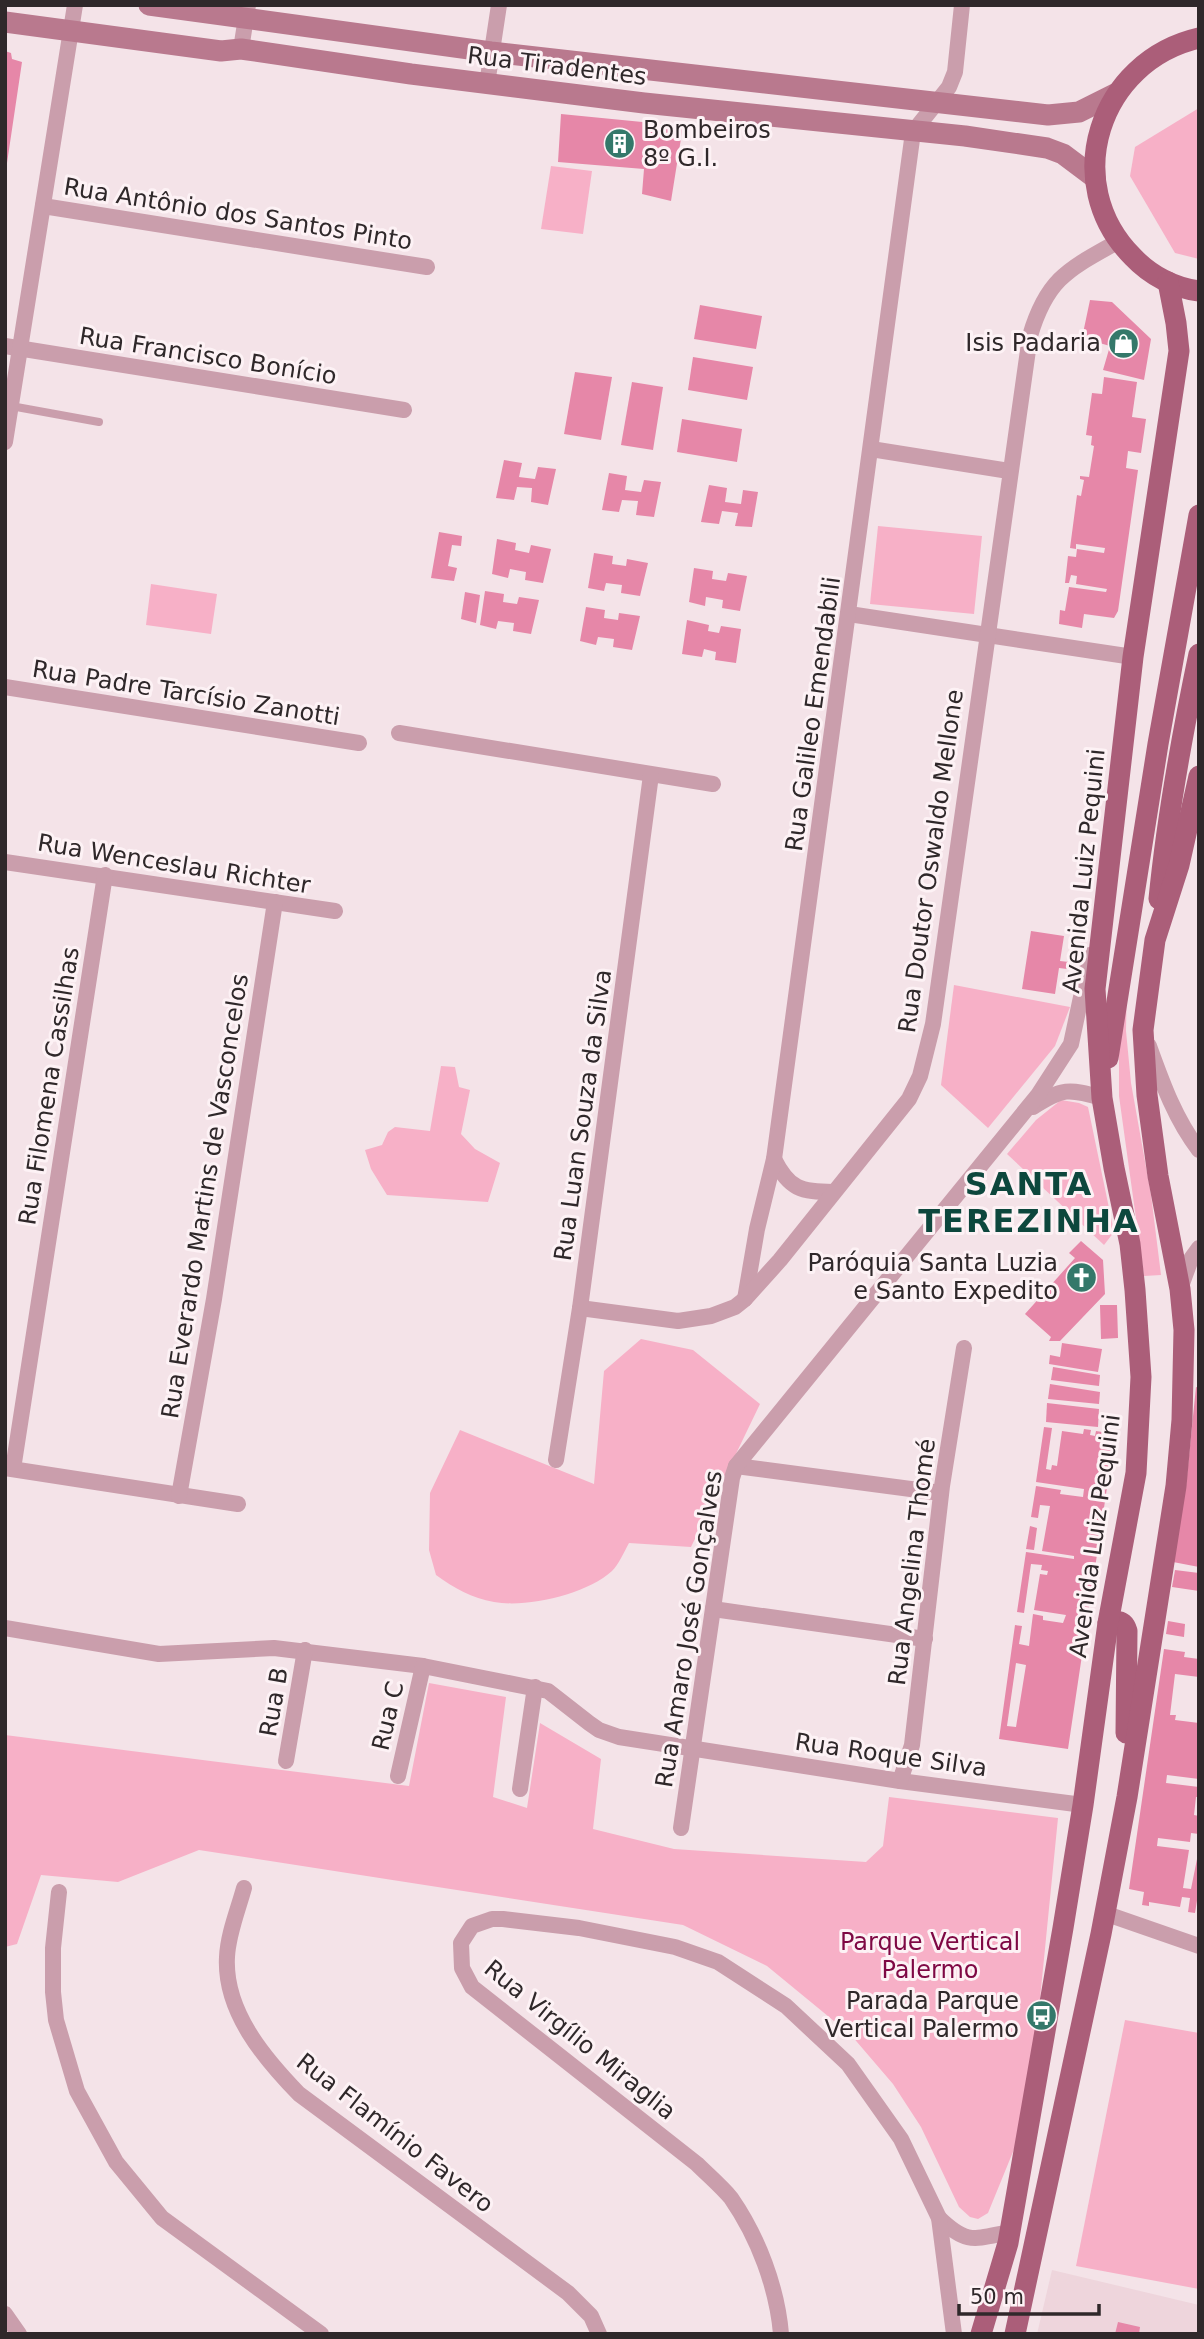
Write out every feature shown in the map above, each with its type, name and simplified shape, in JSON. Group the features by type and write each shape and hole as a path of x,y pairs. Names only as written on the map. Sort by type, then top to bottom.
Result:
{"main road":[{"path":"1199,38 1164,50 1145,62 1115,94 1098,134 1095,178 1102,211 1119,241 1136,260 1168,282 1199,291"},
{"name":"Avenida Luiz Pequini","path":"981,2334 1009,2238 1083,1805 1108,1623 1136,1473 1141,1377 1130,1244 1102,1098 1095,989 1133,657 1179,351 1168,282"},
{"path":"1102,1098 1158,744 1199,515"},
{"path":"1015,2334 1128,1797 1176,1486 1184,1377 1180,1289 1154,1149 1143,1030 1164,849 1179,751 1199,654"},
{"path":"1155,940 1179,866 1199,776"},
{"path":"1108,1623 1120,1622 1125,1625 1127,1631 1125,1778 1128,1797"},
{"path":"1009,2238 1010,2257 998,2297 1004,2306 1021,2309"}],"street":[{"path":"5,442 11,406 13,347 43,206 75,5"},
{"name":"Rua Tiradentes","path":"149,5 247,12 491,52 650,68 936,103 1065,115 1079,112 1115,94"},
{"path":"486,84 499,5"},
{"path":"913,132 949,87 955,72 962,5"},
{"path":"241,49 247,12"},
{"name":"Rua Tiradentes","path":"5,22 221,51 241,49 486,84 644,103 965,136 1047,148 1063,155 1095,178"},
{"path":"644,103 650,68"},
{"name":"Rua Galileo Emendabili","path":"745,1299 757,1230 774,1159 913,132"},
{"name":"Rua Antônio dos Santos Pinto","path":"43,206 427,267"},
{"name":"Rua Doutor Oswaldo Mellone","path":"580,1308 678,1321 711,1316 735,1307 780,1260 909,1099 926,1058 933,1024 1009,471 1027,355 1037,313 1054,284 1067,271 1119,241"},
{"name":"Rua Francisco Bonício","path":"13,347 404,410"},
{"path":"871,449 1009,471"},
{"path":"849,614 1133,657"},
{"name":"Rua Padre Tarcísio Zanotti","path":"5,687 359,743"},
{"path":"399,733 713,784"},
{"name":"Rua Luan Souza da Silva","path":"556,1460 580,1308 651,775"},
{"name":"Rua Wenceslau Richter","path":"5,862 335,911"},
{"name":"Rua Amaro José Gonçalves","path":"681,1828 732,1478 737,1466 1038,1095 1071,1044 1109,867"},
{"name":"Rua Filomena Cassilhas","path":"9,1469 105,875"},
{"name":"Rua Everardo Martins de Vasconcelos","path":"179,1496 214,1299 275,902"},
{"path":"1143,1030 1173,1107 1198,1147"},
{"name":"Rua Amaro José Gonçalves","path":"1019,1116 1060,1091 1077,1090 1102,1098"},
{"path":"774,1159 782,1175 798,1188 811,1192 833,1192"},
{"path":"1180,1289 1191,1259 1199,1248"},
{"name":"Rua Angelina Thomé","path":"900,1781 912,1745 941,1493 964,1348"},
{"path":"737,1466 941,1493"},
{"path":"9,1469 238,1504"},
{"path":"713,1609 925,1639"},
{"name":"Rua Roque Silva","path":"5,1628 159,1654 212,1653 244,1648 306,1650 422,1666 548,1691 605,1733 900,1781 1083,1805"},
{"name":"Rua B","path":"286,1761 306,1650"},
{"name":"Rua C","path":"398,1776 422,1666"},
{"path":"520,1788 535,1687"},
{"name":"Rua Flamínio Favero","path":"244,1888 227,1957 230,1986 236,2006 266,2057 299,2094 568,2293 591,2316 599,2334"},
{"path":"59,1892 53,1948 56,2020 76,2091 116,2162 162,2218 321,2334"},
{"path":"1104,1913 1199,1946"},
{"name":"Rua Virgílio Miraglia","path":"781,2334 771,2282 754,2238 730,2197 697,2164 472,1987 464,1975 460,1953 461,1943 472,1926 492,1919 503,1919 579,1928 675,1947 718,1962 786,2006 810,2026 848,2064 901,2139 939,2218 954,2334"},
{"name":"Rua Virgílio Miraglia","path":"939,2218 955,2234 965,2238 1009,2238"},
{"path":"5,2314 19,2334"}],"lane":[{"path":"11,406 99,422"}],"shaded area":[{"path":"1052,2270 1199,2305 1199,2334 1037,2334"}],"green space":[{"path":"1199,108 1199,259 1175,253 1130,176 1135,147"},
{"path":"551,166 592,171 583,234 541,229"},
{"path":"878,526 982,536 974,614 870,604"},
{"path":"151,584 217,594 211,634 146,625"},
{"path":"1127,979 1126,1031 1131,1083 1151,1195 1161,1275 1144,1276 1119,1096 1119,1035"},
{"path":"954,985 1070,1007 1055,1046 988,1128 941,1085"},
{"path":"441,1066 455,1067 459,1087 470,1090 461,1134 475,1149 500,1163 488,1202 387,1195 371,1169 365,1150 382,1145 388,1132 395,1127 430,1131"},
{"path":"1061,1100 1088,1107 1114,1232 1104,1245 1007,1154 1036,1120"},
{"path":"641,1339 693,1350 760,1404 691,1547 629,1543 615,1568 601,1579 573,1592 523,1603 494,1602 478,1598 436,1575 429,1550 430,1493 460,1430 594,1484 604,1371"},
{"name":"Parque Vertical Palermo","path":"429,1683 506,1697 493,1797 527,1808 540,1723 601,1759 593,1829 674,1849 866,1862 883,1846 889,1797 1058,1818 1034,2059 1017,2142 988,2213 978,2219 970,2217 959,2207 921,2127 893,2084 851,2035 767,1966 683,1925 199,1850 118,1882 41,1875 17,1944 5,1947 5,1735 409,1786"},
{"path":"1125,2020 1199,2033 1199,2289 1076,2266"}],"building":[{"path":"5,51 11,53 12,59 22,62 7,163"},
{"name":"Bombeiros 8º G.I.","path":"561,114 683,126 671,201 642,194 644,169 558,162"},
{"name":"Isis Padaria","path":"1090,300 1112,302 1151,339 1144,380 1103,370 1110,346 1082,338"},
{"path":"700,305 762,316 756,349 694,339"},
{"path":"693,357 753,367 747,400 688,390"},
{"path":"575,372 612,377 601,440 564,434"},
{"path":"1104,377 1137,382 1132,417 1146,419 1141,453 1128,451 1126,468 1138,470 1118,611 1114,618 1084,614 1082,628 1059,624 1060,610 1065,611 1069,587 1106,592 1107,589 1076,584 1077,576 1071,575 1069,583 1065,583 1068,556 1076,557 1077,549 1104,553 1105,548 1076,544 1076,549 1070,548 1077,495 1081,496 1084,480 1080,479 1080,476 1089,477 1094,446 1091,445 1092,436 1086,435 1092,393 1102,394"},
{"path":"632,382 663,387 653,450 621,445"},
{"path":"682,419 742,429 737,462 677,452"},
{"path":"504,460 522,463 519,477 535,479 538,467 556,469 548,505 531,502 532,488 517,487 514,500 496,498"},
{"path":"609,473 627,476 625,490 641,492 644,480 661,482 654,517 636,515 638,501 622,500 619,512 602,510"},
{"path":"709,485 727,488 725,502 741,504 743,490 758,492 752,527 735,526 738,513 722,511 719,524 701,522"},
{"path":"439,532 462,536 461,546 452,545 448,566 457,568 454,581 431,578"},
{"path":"497,539 516,543 515,550 529,553 531,545 551,549 543,583 525,580 526,572 510,569 508,578 492,574"},
{"path":"594,553 613,556 612,564 626,566 627,559 648,563 640,596 621,593 622,585 606,583 604,591 588,588"},
{"path":"694,568 713,571 712,579 726,581 728,573 747,576 740,611 722,608 723,600 706,597 705,606 689,602"},
{"path":"485,591 504,594 503,602 517,604 519,597 539,600 531,634 513,631 514,623 498,621 496,629 480,625"},
{"path":"465,592 480,595 476,623 461,619"},
{"path":"586,607 605,610 604,618 618,620 619,613 640,616 632,650 613,647 614,639 598,637 596,645 580,641"},
{"path":"687,620 709,625 708,631 719,633 721,626 741,629 736,663 715,660 716,652 704,649 702,657 682,654"},
{"path":"1031,931 1064,936 1060,961 1069,962 1067,969 1059,968 1055,994 1022,989"},
{"name":"Paróquia Santa Luzia e Santo Expedito","path":"1081,1241 1103,1260 1105,1294 1060,1341 1049,1341 1051,1337 1025,1314 1075,1258 1069,1253"},
{"path":"1100,1305 1117,1305 1118,1338 1101,1339"},
{"path":"1062,1343 1102,1349 1098,1372 1049,1364 1050,1355 1060,1357"},
{"path":"1053,1367 1100,1375 1099,1386 1051,1380"},
{"path":"1050,1384 1100,1392 1099,1404 1048,1399"},
{"path":"1196,1387 1199,1388 1199,1567 1173,1562 1186,1485"},
{"path":"1047,1403 1099,1409 1098,1427 1046,1422"},
{"path":"1044,1427 1052,1428 1046,1469 1051,1470 1052,1465 1057,1466 1062,1431 1083,1434 1084,1429 1091,1430 1090,1435 1095,1436 1096,1431 1115,1434 1068,1749 999,1739 1015,1625 1022,1626 1019,1644 1029,1646 1033,1614 1043,1616 1043,1620 1063,1623 1066,1615 1034,1610 1040,1574 1047,1575 1048,1571 1041,1570 1042,1565 1031,1564 1024,1613 1017,1612 1026,1552 1074,1559 1074,1556 1042,1551 1050,1506 1040,1505 1038,1518 1031,1517 1036,1486 1061,1490 1060,1494 1083,1497 1084,1489 1036,1482","holes":["1016,1663 1026,1665 1016,1727 1007,1726"]},
{"path":"1030,1526 1037,1528 1034,1550 1026,1549"},
{"path":"1175,1570 1199,1573 1199,1591 1172,1587"},
{"path":"1168,1621 1185,1624 1184,1637 1166,1634"},
{"path":"1164,1649 1185,1652 1184,1657 1199,1659 1199,1677 1175,1674 1170,1715 1176,1715 1175,1720 1199,1723 1199,1779 1167,1775 1166,1783 1199,1787 1194,1815 1199,1816 1199,1834 1191,1833 1190,1842 1158,1838 1157,1846 1189,1850 1183,1888 1191,1889 1199,1849 1199,1888 1195,1913 1188,1912 1190,1898 1182,1897 1180,1907 1149,1902 1149,1906 1142,1905 1144,1892 1129,1889"},
{"path":"1118,2322 1140,2327 1139,2334 1115,2334"}],"place":[{"name":"Bombeiros 8º G.I.","path":"620,144"},
{"name":"Isis Padaria","path":"1124,343"},
{"name":"Paróquia Santa Luzia e Santo Expedito","path":"1081,1277"},
{"name":"Parada Parque Vertical Palermo","path":"1042,2015"}],"district":[{"name":"SANTA TEREZINHA","path":"1029,1202"}]}
